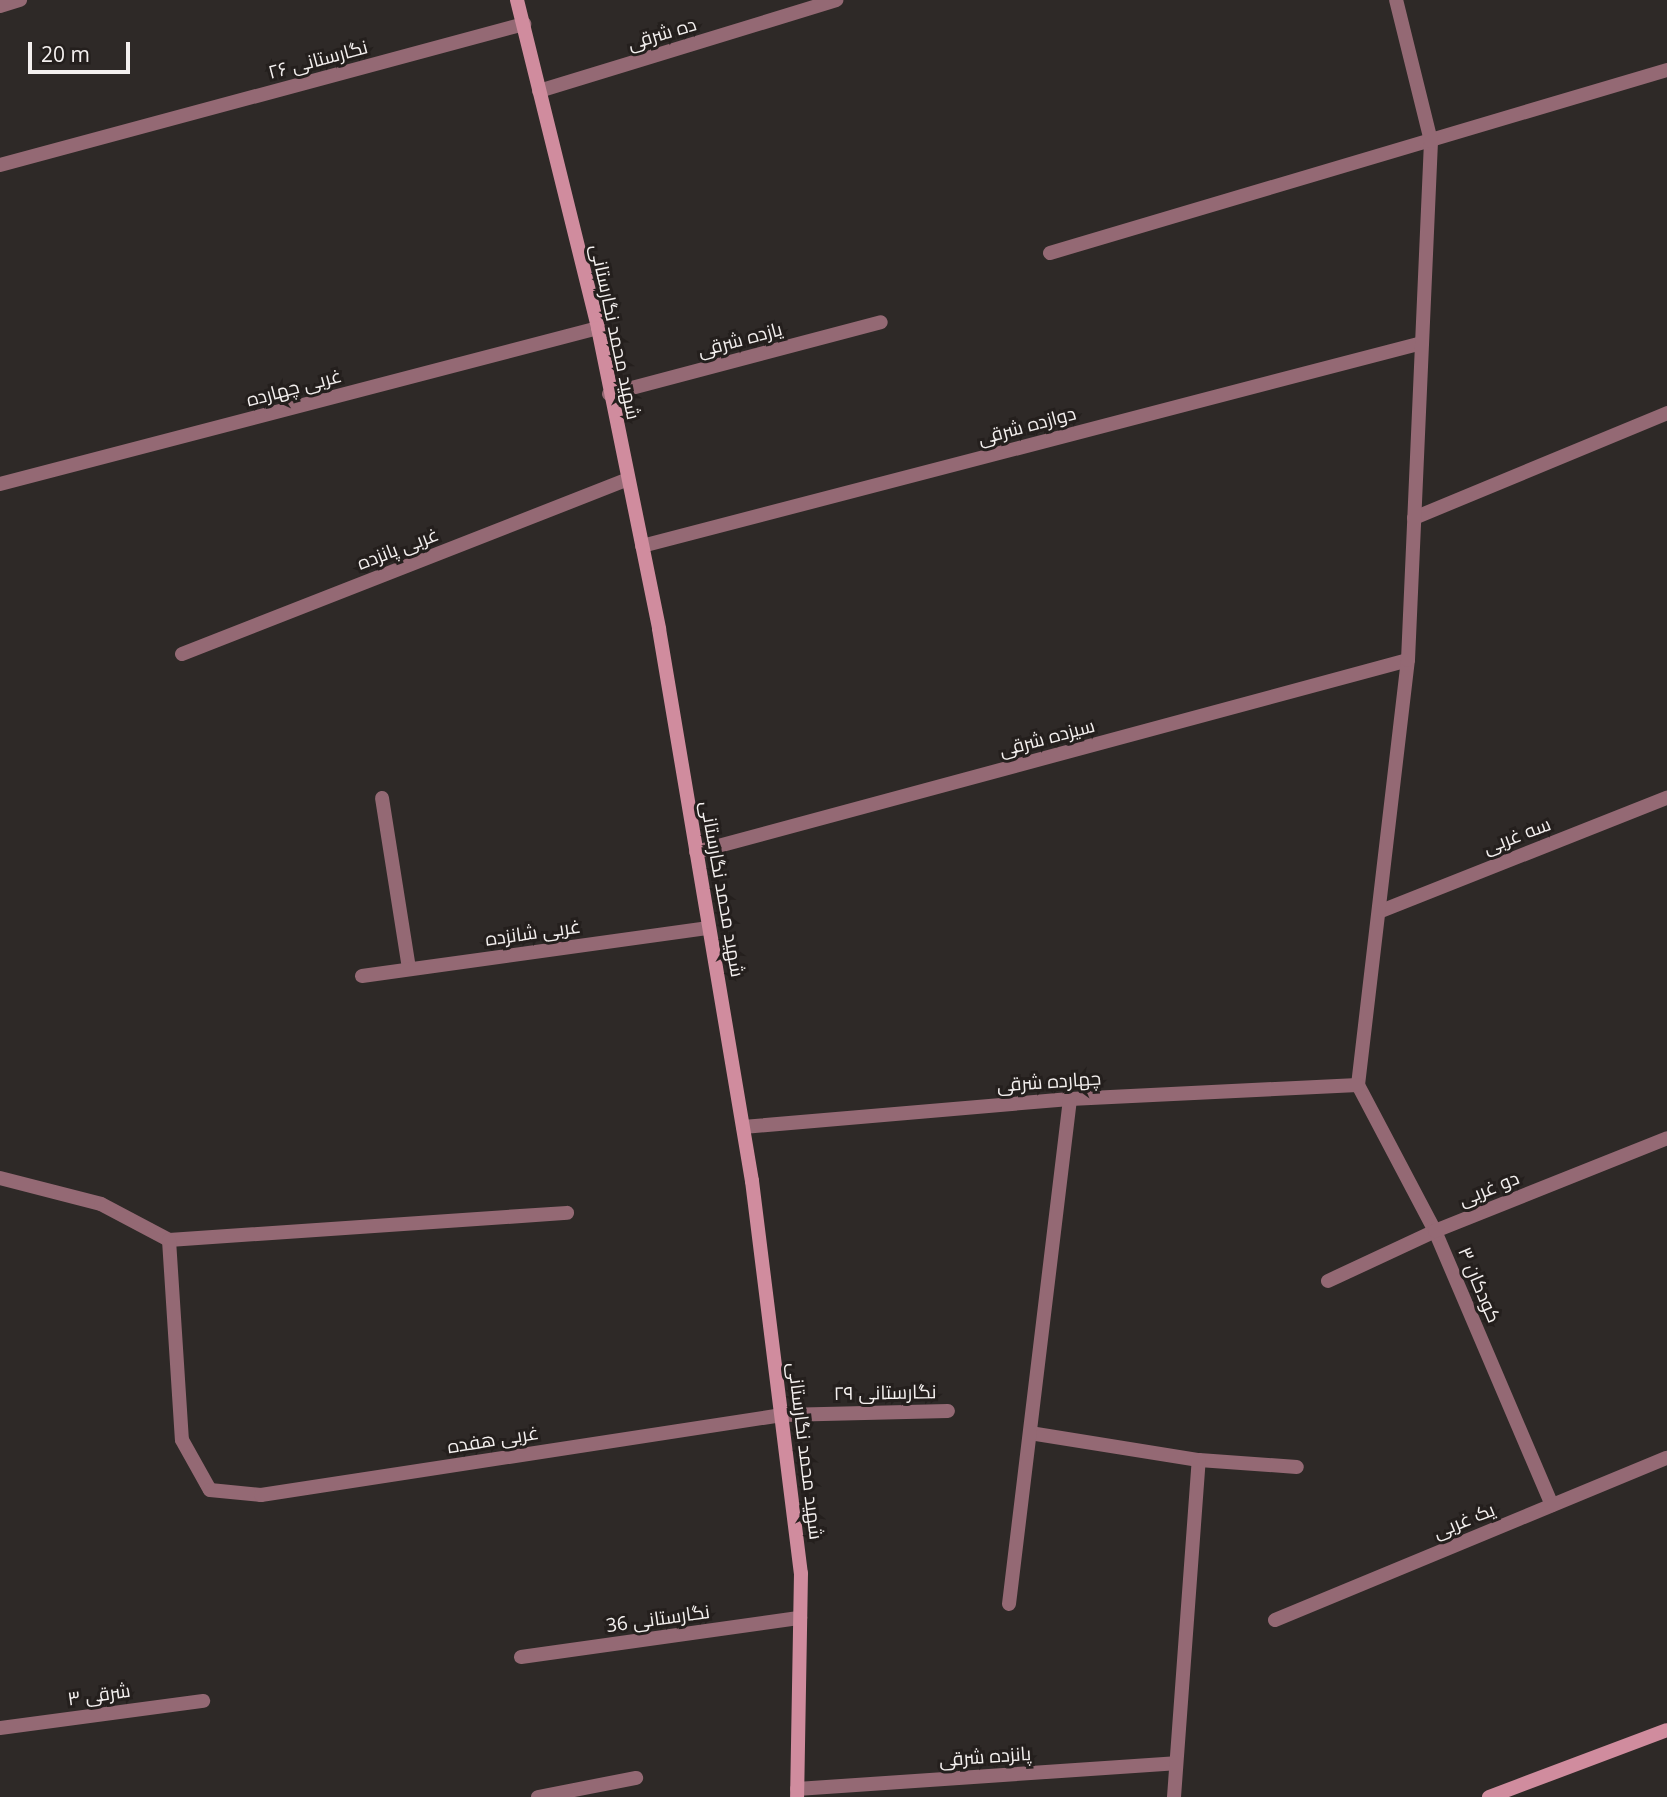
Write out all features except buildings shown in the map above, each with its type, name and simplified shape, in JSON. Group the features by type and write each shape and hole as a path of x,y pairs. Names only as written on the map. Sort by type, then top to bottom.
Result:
{"street":[{"path":"0,6 20,0"},
{"name":"شهید محمد نگارستانی","path":"517,0 598,328 609,394 642,546 743,1127 802,1573 797,1793"},
{"name":"ده شرقی","path":"539,92 836,0"},
{"path":"1358,1085 1381,911 1408,660 1431,141 1396,0"},
{"name":"نگارستانی ۲۶","path":"0,165 524,24"},
{"path":"1050,253 1667,70"},
{"name":"یازده شرقی","path":"609,394 881,322"},
{"name":"غربی چهارده","path":"0,484 598,328"},
{"name":"دوازده شرقی","path":"642,546 1422,343"},
{"path":"1414,518 1667,413"},
{"name":"غربی پانزده","path":"182,654 627,480"},
{"name":"سیزده شرقی","path":"696,852 1408,660"},
{"path":"382,798 409,969"},
{"name":"سه غربی","path":"1381,911 1667,798"},
{"name":"غربی شانزده","path":"362,976 709,928"},
{"name":"چهارده شرقی","path":"743,1127 1070,1099 1358,1085"},
{"name":"کودکان ۳","path":"1358,1085 1435,1231 1552,1506"},
{"path":"1009,1604 1070,1099"},
{"name":"دو غربی","path":"1328,1281 1435,1231 1667,1138"},
{"path":"2,1178 101,1205 169,1240 567,1213"},
{"name":"غربی هفده","path":"169,1240 182,1440 209,1490 261,1495 782,1415"},
{"name":"نگارستانی ۲۹","path":"782,1415 948,1411"},
{"path":"1030,1433 1199,1460 1297,1467"},
{"name":"یک غربی","path":"1275,1620 1667,1458"},
{"path":"1174,1797 1199,1460"},
{"name":"نگارستانی 36","path":"521,1657 800,1618"},
{"name":"شرقی ۳","path":"0,1728 203,1701"},
{"path":"1489,1797 1667,1730"},
{"name":"پانزده شرقی","path":"797,1793 1175,1763"},
{"path":"538,1797 636,1778"}]}
